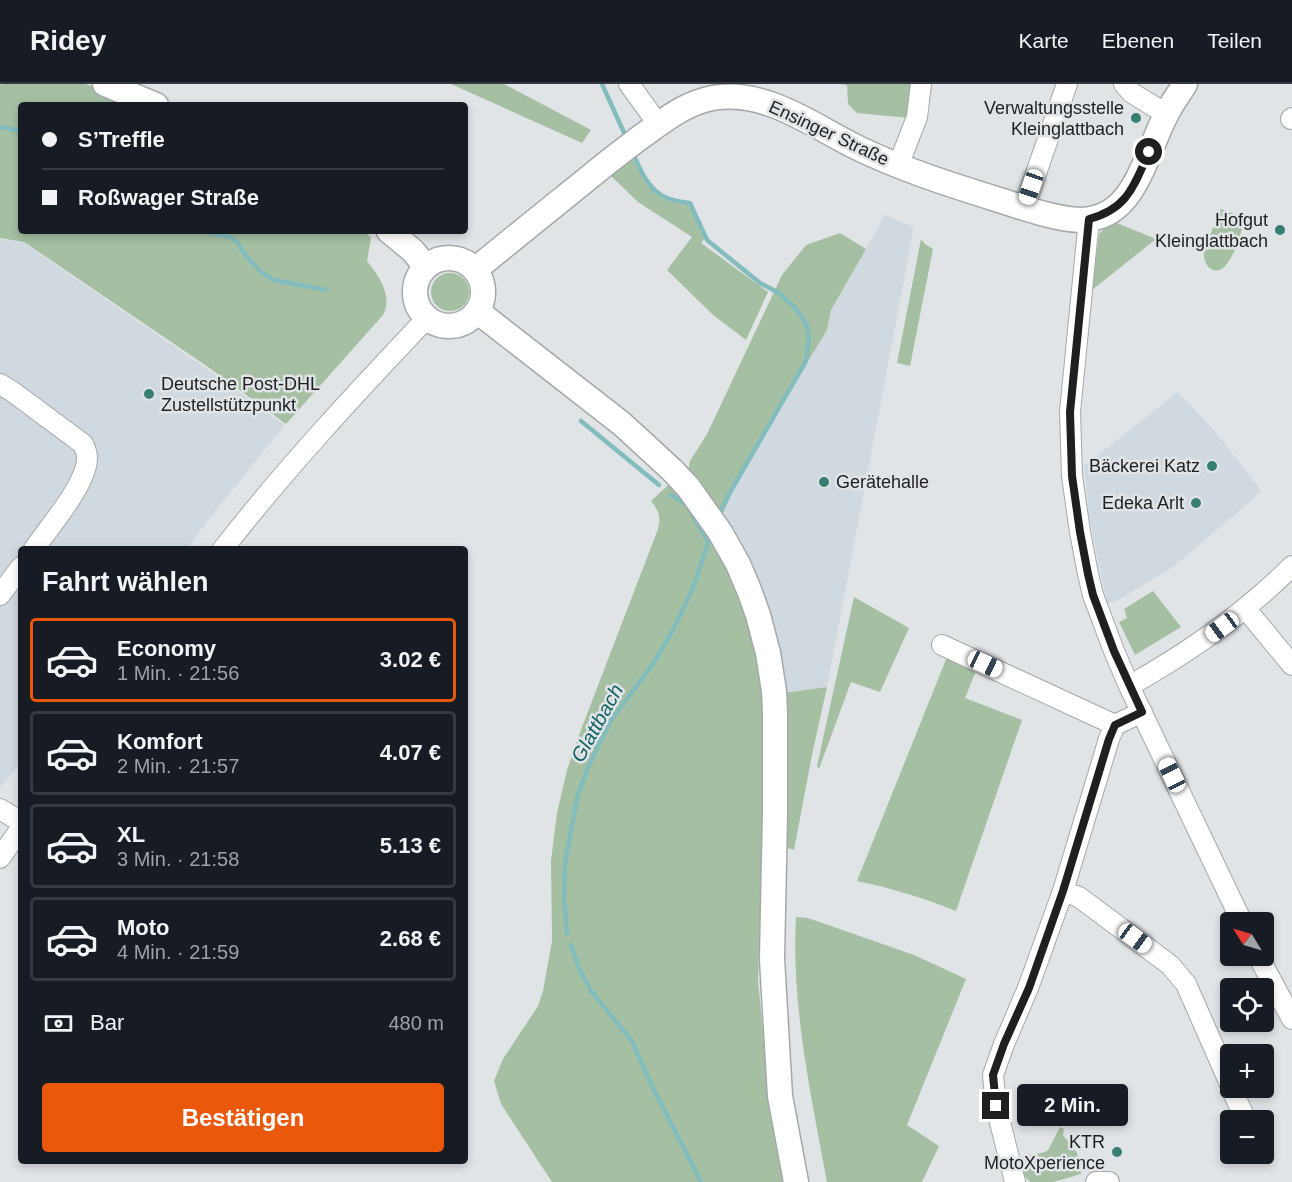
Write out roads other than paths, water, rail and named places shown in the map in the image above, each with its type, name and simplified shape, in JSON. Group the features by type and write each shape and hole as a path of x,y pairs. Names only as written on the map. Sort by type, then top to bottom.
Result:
{"main road":[{"path":"105,84 149,102"},
{"path":"1089,219 1112,211 1128,195 1166,114 1185,84"},
{"name":"Ensinger Straße","path":"475,270 658,124 697,102 725,96 749,98 772,105 856,147 926,177 1023,208 1079,220 1089,219"},
{"path":"393,234 413,251 426,267"},
{"path":"443,258 451,258 466,262 475,270 481,279 482,301 477,311 468,320 450,326 434,322 419,309 415,294 418,278 426,267 443,258"},
{"path":"477,311 622,424 688,487 716,525 738,564 758,615 768,652 774,691 775,802 772,959 780,1096 796,1182"}],"street":[{"path":"629,84 658,124"},
{"path":"898,166 916,117 921,84"},
{"path":"1023,208 1067,84"},
{"path":"1124,84 1132,93 1166,114"},
{"path":"1089,219 1070,412 1072,476 1088,574 1093,595 1129,686 1237,912"},
{"path":"225,546 315,438 427,318"},
{"path":"0,384 83,444 87,457 77,488 36,546"},
{"path":"1129,686 1198,644 1245,608 1292,566"},
{"path":"0,595 18,571"},
{"path":"1245,608 1292,665"},
{"path":"942,645 1115,725"},
{"path":"1015,1182 996,1106 993,1075 1029,988 1063,891 1109,739 1115,725 1142,712"},
{"path":"0,809 18,820"},
{"path":"2,848 18,831"},
{"path":"1063,891 1079,897 1170,965 1186,984 1220,1061"},
{"path":"1263,966 1292,1019"},
{"path":"1096,1182 1109,1182"}],"waterway":[{"path":"602,84 626,137"},
{"path":"0,127 18,130"},
{"path":"633,153 642,173 655,190 670,199 690,203 707,240 760,283 779,293 795,308 807,326 809,337 806,361 729,494 719,516"},
{"path":"215,234 230,237 237,242 262,273 274,280 326,290"},
{"path":"581,421 659,485"},
{"path":"671,495 687,505 708,542"},
{"name":"Glattbach","path":"567,934 564,898 565,863 577,798 587,770 612,719 653,664 674,628 693,588 711,534"},
{"name":"Glattbach","path":"571,945 579,968 591,991 632,1041 651,1084 701,1182"}],"place":[{"name":"Verwaltungsstelle Kleinglattbach","path":"1136,118"},
{"name":"Hofgut Kleinglattbach","path":"1280,230"},
{"name":"Deutsche Post-DHL Zustellstützpunkt","path":"149,394"},
{"name":"Bäckerei Katz","path":"1212,466"},
{"name":"Gerätehalle","path":"824,482"},
{"name":"Edeka Arlt","path":"1196,503"},
{"name":"KTR MotoXperience","path":"1117,1152"}]}
